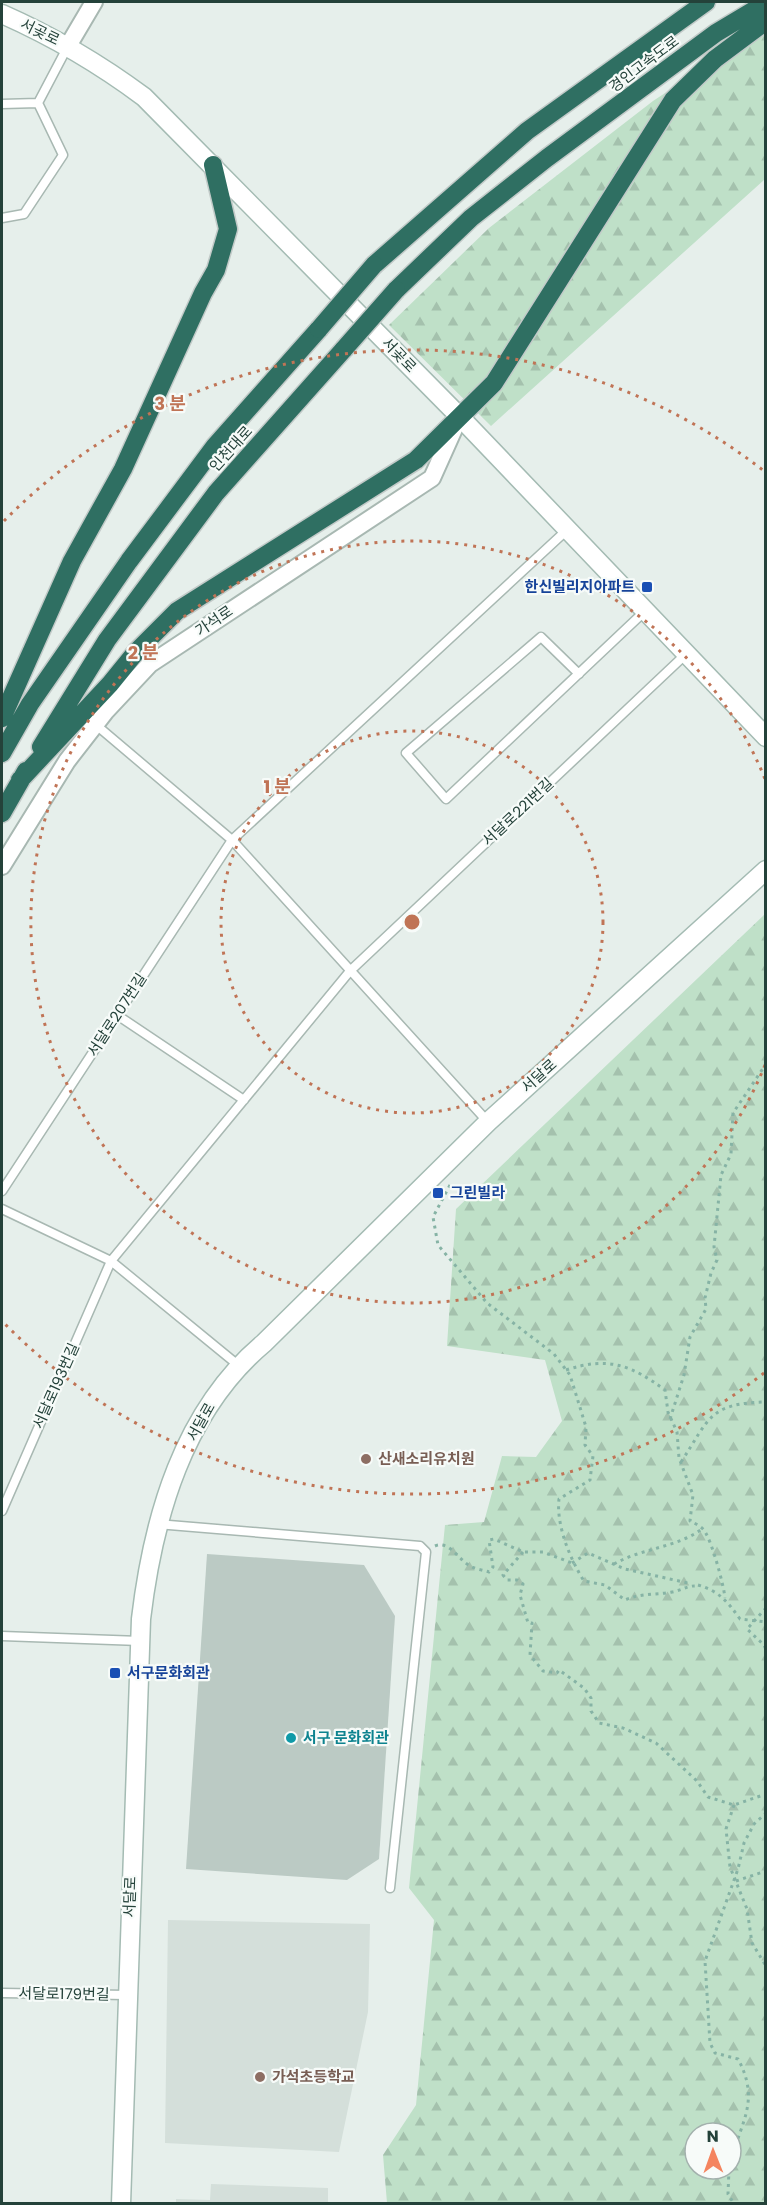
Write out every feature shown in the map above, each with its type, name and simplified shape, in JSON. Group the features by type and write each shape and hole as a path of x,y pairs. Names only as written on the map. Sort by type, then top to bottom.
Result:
{"highway":[{"name":"경인고속도로","path":"528,131 706,2"},
{"name":"경인고속도로","path":"547,158 716,33 765,3"},
{"path":"20,780 110,684 136,652 177,611 416,460 494,383 673,100 715,59 765,21"},
{"name":"인천대로","path":"2,753 30,704 150,532 215,446 374,265 528,131"},
{"name":"인천대로","path":"2,813 107,640 216,493 396,290 471,218 547,158"},
{"path":"2,718 72,561 123,469 202,292 216,270 228,229 213,165"}],"street":[{"path":"68,46 94,2"},
{"name":"서곶로","path":"2,14 68,46 106,69 144,97 460,417 765,737"},
{"name":"가석로","path":"2,866 67,761 95,724 150,664 432,478 460,417"},
{"name":"서달로","path":"121,2204 140,1641 147,1567 157,1524 169,1485 189,1443 211,1403 238,1365 264,1343 488,1122 765,870"}],"lane":[{"path":"38,104 68,46"},
{"path":"2,104 38,104"},
{"path":"2,218 24,214 63,155 38,104"},
{"path":"232,840 567,530"},
{"path":"579,674 541,637 406,753 446,799 579,674 645,611"},
{"name":"서달로221번길","path":"350,971 686,654"},
{"path":"95,724 232,840 488,1122"},
{"name":"서달로207번길","path":"2,1191 232,840"},
{"path":"111,1261 350,971"},
{"path":"117,1015 244,1100"},
{"path":"2,1209 111,1261 238,1365"},
{"name":"서달로193번길","path":"2,1511 111,1261"},
{"path":"157,1524 420,1546 426,1552 390,1888"},
{"path":"2,1636 140,1641"},
{"name":"서달로179번길","path":"2,1993 127,1995"}],"path":[{"path":"670,1419 684,1375 690,1337 706,1309 705,1298 711,1273 717,1260 714,1247 721,1175 731,1154 733,1113 765,1064"},
{"path":"451,1183 433,1217 438,1245 487,1303 554,1354 570,1375 584,1418 585,1445 593,1456 590,1480 559,1499 557,1510 573,1563 584,1581 605,1585 625,1600 657,1592 673,1592 687,1585 699,1586"},
{"path":"566,1370 583,1365 605,1363 630,1368 665,1390 681,1462 693,1495 690,1521 702,1528 710,1539 717,1570 724,1585 725,1598"},
{"path":"681,1462 702,1426 720,1408 746,1402 765,1402"},
{"path":"614,1564 624,1558 681,1542 702,1528"},
{"path":"426,1552 437,1544 446,1546 462,1556 468,1565 489,1572 493,1567 489,1540 494,1539 523,1552 543,1552 573,1563"},
{"path":"523,1552 503,1575 507,1580 517,1580 522,1584 520,1595 528,1623 532,1623 530,1655 543,1671 557,1673 559,1670 584,1688 591,1698 591,1711 600,1723 623,1728 656,1743 697,1781 708,1797 734,1805 765,1794"},
{"path":"573,1563 588,1553 646,1575 713,1589 725,1598 740,1619 765,1622"},
{"path":"765,1608 747,1629 764,1645 765,1650"},
{"path":"734,1805 726,1829 735,1879 747,1909 752,1943 765,1966"},
{"path":"743,2125 749,2107 750,2089 738,2059 715,2053 710,2043 705,1961 735,1879 744,1843 754,1824 765,1813"},
{"path":"735,1879 765,1871"},
{"path":"729,2181 728,2194 734,2204"}],"shaded area":[{"name":"가석초등학교","path":"168,1920 370,1924 368,2012 339,2152 165,2143"},
{"path":"211,2184 328,2188 328,2203 176,2203 176,2199 210,2200"}],"green space":[{"path":"765,27 765,179 491,426 389,325 489,228 653,101"},
{"path":"765,914 765,2203 387,2203 383,2155 416,2105 434,1920 409,1888 445,1525 484,1522 502,1456 536,1457 562,1421 545,1360 447,1346 456,1209"}],"building":[{"name":"서구 문화회관","path":"207,1554 364,1565 395,1616 379,1859 347,1880 186,1869"}],"place":[{"name":"한신빌리지아파트","path":"647,587"},
{"name":"그린빌라","path":"438,1193"},
{"name":"산새소리유치원","path":"366,1459"},
{"name":"서구문화회관","path":"115,1673"},
{"name":"서구 문화회관","path":"291,1738"},
{"name":"가석초등학교","path":"260,2077"}]}
